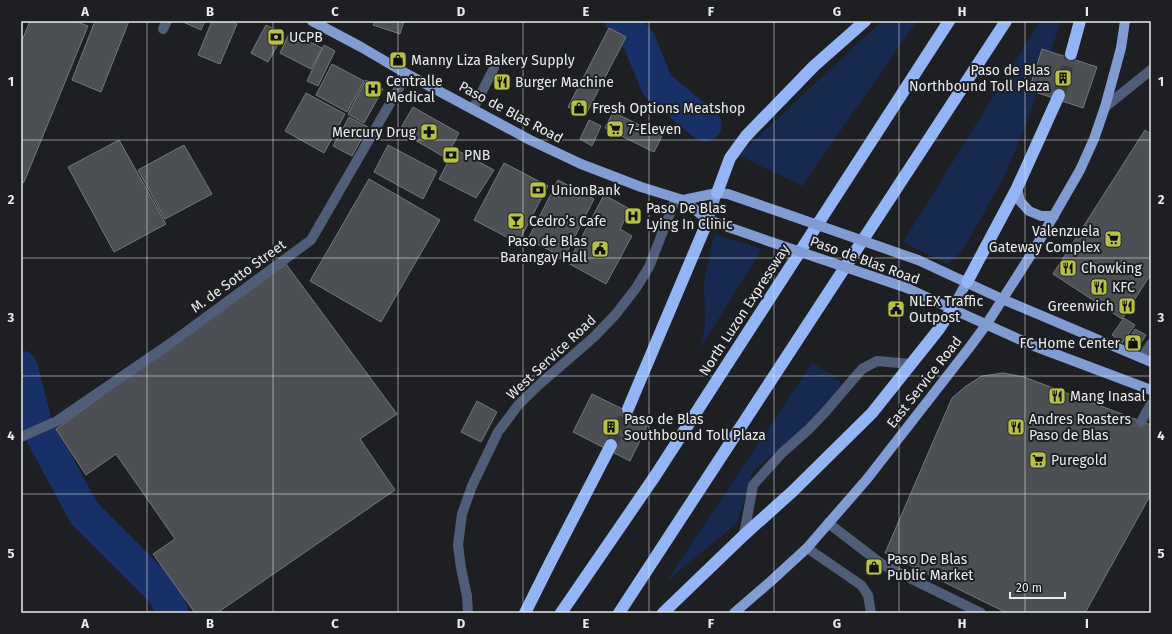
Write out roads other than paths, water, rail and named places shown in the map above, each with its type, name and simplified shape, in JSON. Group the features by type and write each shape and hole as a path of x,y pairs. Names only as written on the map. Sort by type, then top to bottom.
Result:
{"highway":[{"path":"717,193 730,158 746,136 814,66 866,21"},
{"name":"North Luzon Expressway","path":"561,613 660,469 949,21"},
{"path":"618,613 1006,21"},
{"path":"1071,54 1080,21"},
{"path":"967,282 1017,188 1060,95"},
{"path":"628,409 708,220"},
{"path":"663,613 744,535 793,491 872,413 939,329 952,309"},
{"path":"525,613 610,445"}],"main road":[{"name":"Paso de Blas Road","path":"312,21 530,140 581,164 641,188 680,199 708,220 907,288 1034,346 1151,390"},
{"name":"East Service Road","path":"734,613 807,548 867,479 986,325 1034,250 1080,170 1094,139 1105,107 1120,48 1125,21"},
{"path":"1017,188 1020,201 1029,211 1041,216 1054,216"},
{"name":"Paso de Blas Road","path":"680,199 717,193 728,194 786,214 918,260 1002,299 1146,360"},
{"path":"708,220 717,193"},
{"path":"952,309 967,282"}],"street":[{"path":"473,109 494,68"},
{"path":"1105,107 1151,70"},
{"name":"M. de Sotto Street","path":"21,437 57,421 171,343 311,240 407,74"},
{"name":"West Service Road","path":"468,613 467,596 458,545 462,514 472,486 498,432 519,404 594,337 616,314 636,288 649,266 680,199"},
{"path":"1146,360 1151,344"},
{"path":"744,535 754,485 782,453 828,410 862,369 877,361 911,364"},
{"path":"1141,422 1151,404"},
{"path":"828,523 883,565 981,613"},
{"path":"807,548 861,585 868,595 871,613"}],"waterway":[{"path":"622,21 639,41 657,85 705,125"},
{"path":"21,367 36,424 84,513 165,594 172,613"}],"tunnel":[{"path":"1059,95 1071,54"},
{"path":"611,445 628,409"}],"place":[{"name":"UCPB","path":"276,37"},
{"name":"Manny Liza Bakery Supply","path":"398,60"},
{"name":"Paso de Blas Northbound Toll Plaza","path":"1063,78"},
{"name":"Burger Machine","path":"502,82"},
{"name":"Centralle Medical","path":"373,89"},
{"name":"Fresh Options Meatshop","path":"579,108"},
{"name":"7-Eleven","path":"615,129"},
{"name":"Mercury Drug","path":"429,132"},
{"name":"PNB","path":"451,155"},
{"name":"UnionBank","path":"538,190"},
{"name":"Paso De Blas Lying In Clinic","path":"633,216"},
{"name":"Cedro’s Cafe","path":"516,221"},
{"name":"Valenzuela Gateway Complex","path":"1113,239"},
{"name":"Paso de Blas Barangay Hall","path":"600,249"},
{"name":"Chowking","path":"1068,268"},
{"name":"KFC","path":"1099,287"},
{"name":"Greenwich","path":"1127,306"},
{"name":"NLEX Traffic Outpost","path":"896,309"},
{"name":"FC Home Center","path":"1133,343"},
{"name":"Mang Inasal","path":"1057,396"},
{"name":"Paso de Blas Southbound Toll Plaza","path":"611,427"},
{"name":"Andres Roasters Paso de Blas","path":"1016,427"},
{"name":"Puregold","path":"1038,460"},
{"name":"Paso De Blas Public Market","path":"874,567"}]}
